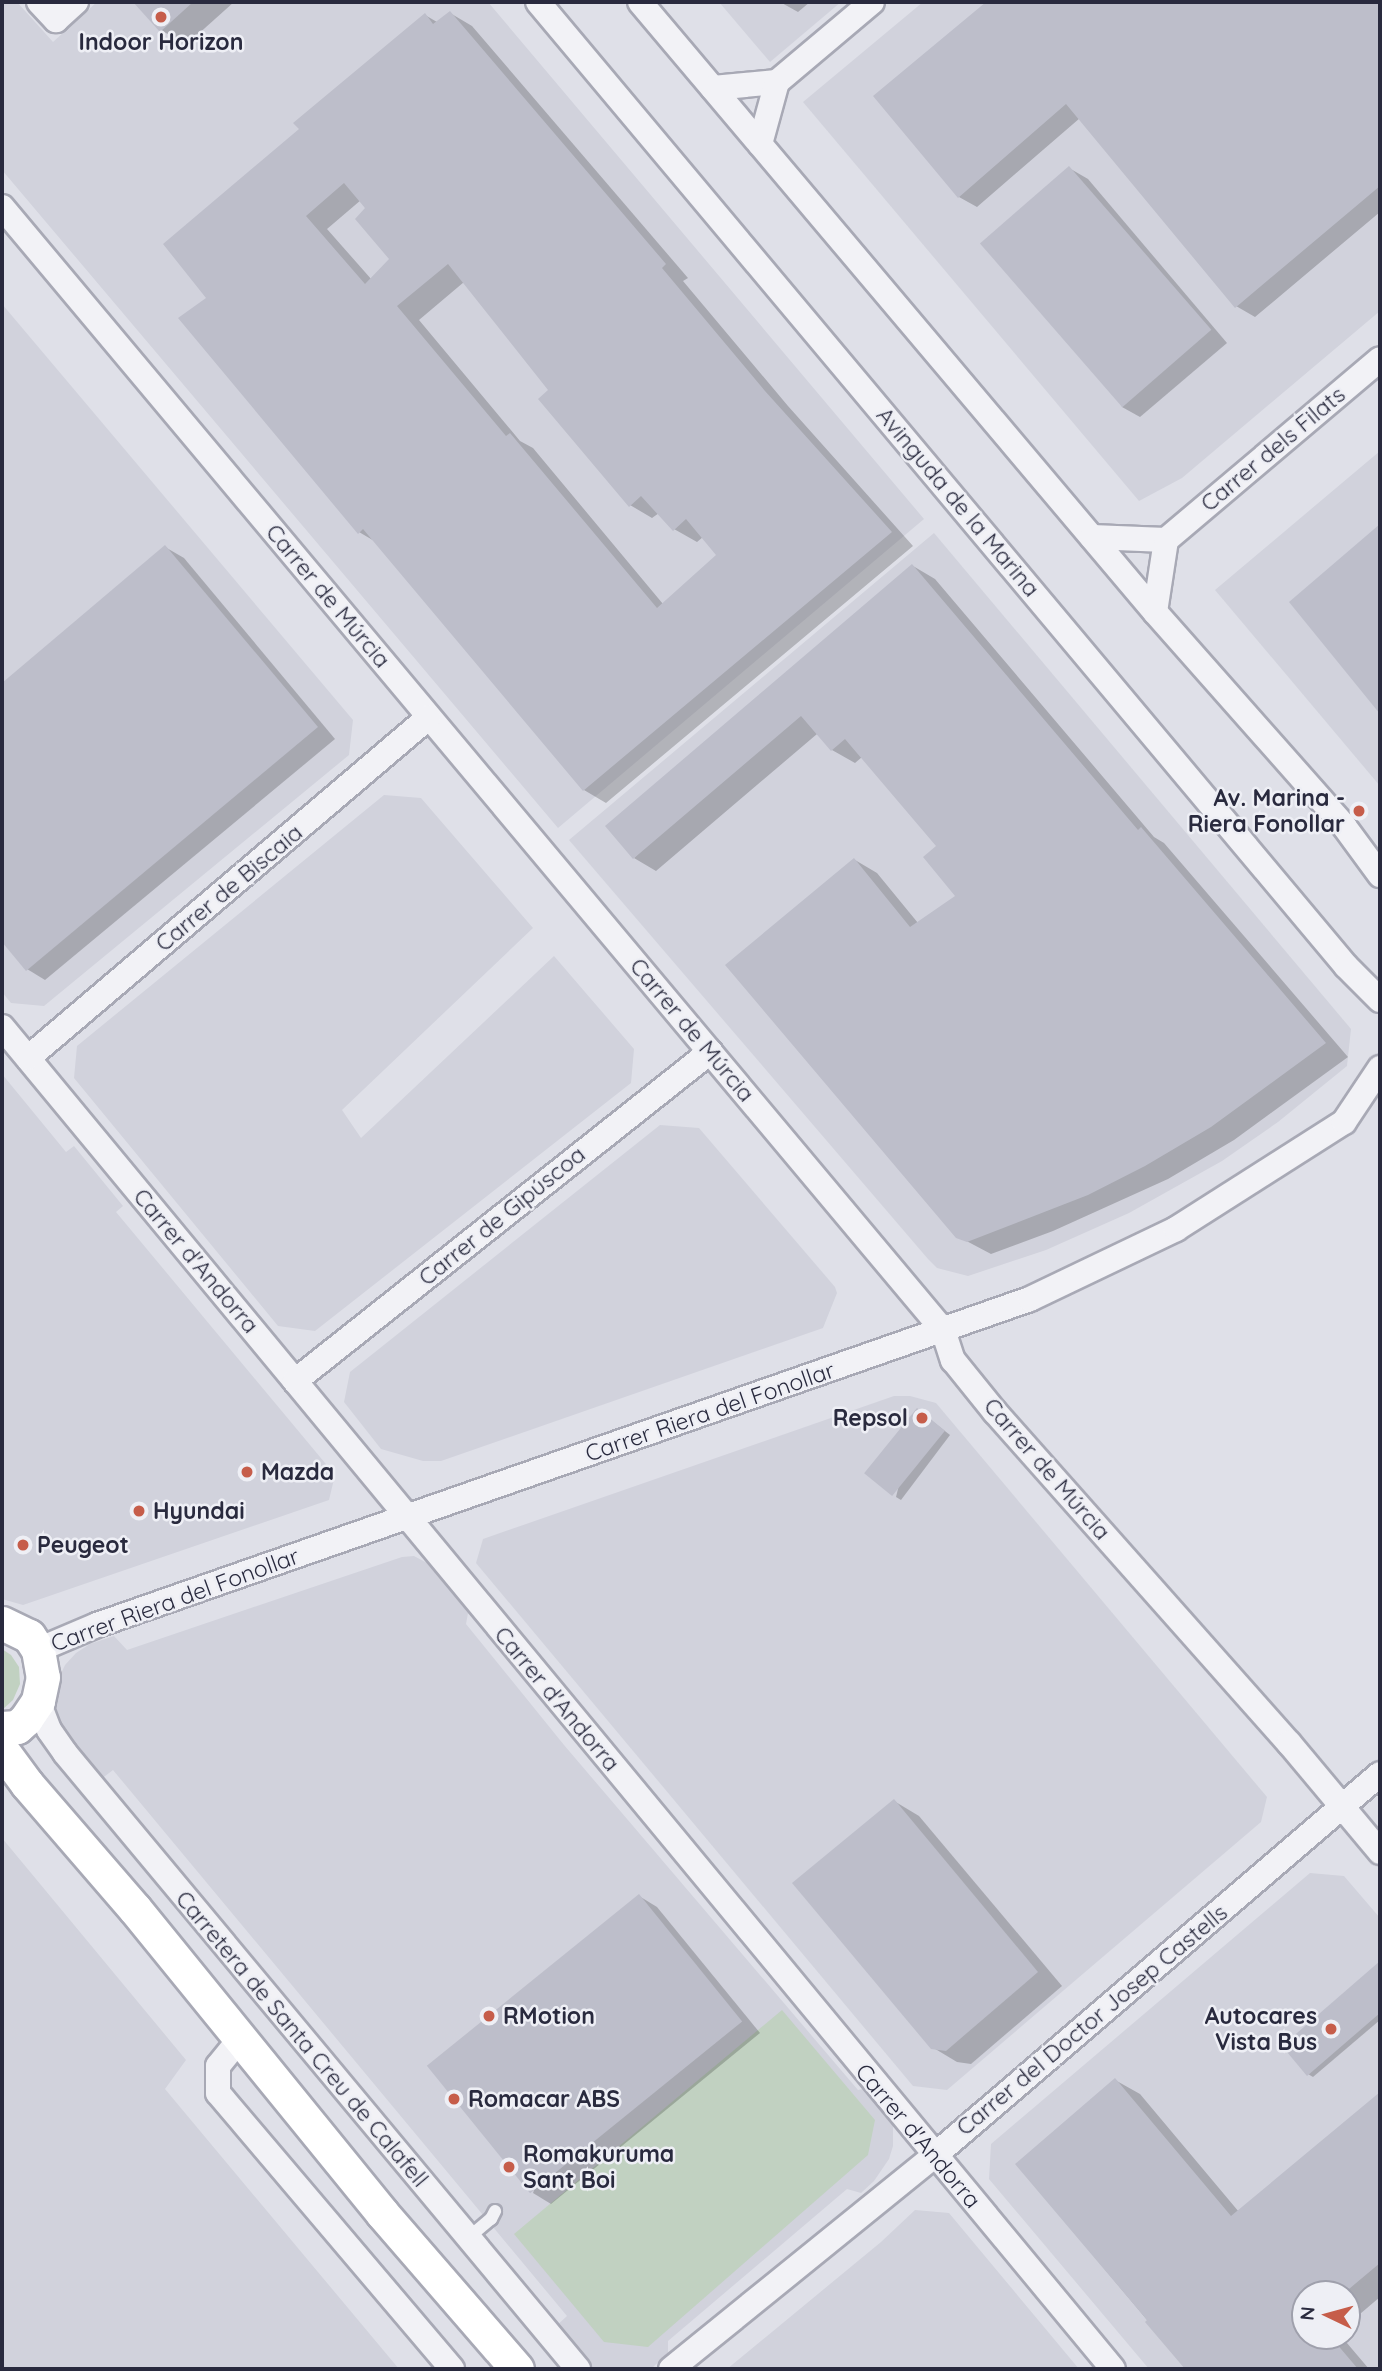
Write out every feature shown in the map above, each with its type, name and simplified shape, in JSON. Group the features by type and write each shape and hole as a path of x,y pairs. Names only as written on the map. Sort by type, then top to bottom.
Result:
{"street":[{"path":"39,2 56,20 76,2"},
{"name":"Avinguda de la Marina","path":"538,2 1346,966 1380,1000"},
{"path":"640,2 1155,612 1344,826 1380,875"},
{"path":"760,144 777,82 872,2"},
{"path":"713,88 777,82"},
{"name":"Carrer de Múrcia","path":"2,206 943,1330 953,1360 995,1412 1380,1852"},
{"name":"Carrer dels Filats","path":"1166,540 1380,359"},
{"path":"1092,537 1166,540 1155,612"},
{"name":"Carrer de Biscaia","path":"28,1058 429,717"},
{"name":"Carrer d'Andorra","path":"2,1027 1113,2369"},
{"name":"Carrer de Gipúscoa","path":"295,1381 710,1052"},
{"path":"1353,1113 1380,1068"},
{"path":"1353,1113 1380,1108"},
{"name":"Carrer Riera del Fonollar","path":"38,1650 97,1625 1030,1299 1176,1229 1344,1122 1353,1113"},
{"path":"2,1623 29,1636 38,1650 43,1677 38,1701 17,1727 2,1728"},
{"name":"Carretera de Santa Creu de Calafell","path":"38,1701 49,1730 65,1753 578,2369"},
{"name":"Carretera de Santa Creu de Calafell","path":"2,1750 27,1784 135,1909 239,2040 517,2369"},
{"name":"Carrer del Doctor Josep Castells","path":"671,2369 934,2155 1380,1774"},
{"path":"239,2040 218,2066 218,2093 452,2369"}],"lane":[{"path":"468,2238 491,2219 495,2211"}],"shaded area":[{"path":"2,2 17,2 53,42 97,2 488,2 924,519 558,828 2,170"},
{"path":"719,2 841,2 770,62"},
{"path":"923,2 1380,2 1380,311 1182,478 1139,501 803,102"},
{"path":"2,304 353,720 349,755 44,1006 11,1003 2,992"},
{"path":"1380,451 1380,786 1215,590"},
{"path":"934,533 1351,1029 1347,1066 1278,1122 1222,1161 1129,1213 1046,1250 968,1276 937,1268 928,1259 569,840"},
{"path":"384,795 421,798 533,928 342,1110 361,1138 554,956 634,1049 631,1083 315,1331 278,1326 74,1078 77,1046"},
{"path":"2,1074 66,1152 74,1146 123,1206 116,1212 335,1475 329,1500 23,1605 2,1599"},
{"path":"660,1125 699,1128 835,1287 837,1293 823,1328 441,1461 423,1461 381,1449 344,1402 350,1372"},
{"path":"894,1396 910,1396 936,1403 1267,1797 1261,1822 947,2090 913,2086 476,1563 483,1539"},
{"path":"414,1556 427,1563 468,1613 466,1624 564,1745 858,2090 870,2087 893,2117 893,2146 889,2159 874,2181 861,2193 847,2189 668,2341 668,2353 651,2369 583,2369 553,2329 567,2316 113,1770 96,1783 55,1719 59,1678 65,1665 76,1653 90,1644 114,1636 127,1650 402,1557"},
{"path":"2,1838 186,2060 165,2089 399,2369 2,2369"},
{"path":"1310,1873 1344,1876 1380,1918 1380,2369 1149,2369 989,2179 991,2144"},
{"path":"915,2210 949,2213 1079,2369 727,2369 881,2242"}],"green space":[{"path":"2,1649 11,1655 19,1667 20,1684 13,1700 2,1710"},
{"path":"782,2010 875,2120 868,2155 648,2347 604,2342 514,2234"}],"building":[{"name":"Indoor Horizon","path":"133,2 193,2 160,32"},
{"path":"986,2 1380,2 1380,186 1235,308 1066,104 958,198 873,96"},
{"path":"450,11 666,264 662,268 765,391 892,532 583,791 363,529 358,534 178,318 206,298 163,244 299,129 293,123 425,13 433,24","holes":["344,183 365,208 355,219 389,259 365,284 306,216","448,264 548,390 538,399 629,507 641,496 673,531 686,519 716,555 657,608 510,433 506,436 397,306"]},
{"path":"1069,166 1211,330 1122,407 980,243"},
{"path":"1380,524 1380,714 1289,602"},
{"path":"165,545 318,727 26,971 2,942 2,683"},
{"path":"912,564 1138,830 1141,827 1326,1043 1211,1127 1145,1166 1088,1195 967,1242 956,1238 725,965 854,858 910,927 955,896 923,857 936,846 845,739 831,751 801,716 633,859 605,826"},
{"path":"917,1408 945,1431 892,1496 864,1473"},
{"path":"894,1799 1038,1972 946,2051 931,2049 792,1883"},
{"path":"639,1894 742,2021 530,2193 427,2066"},
{"name":"Autocares Vista Bus","path":"1380,1961 1380,2013 1307,2076 1282,2046"},
{"path":"1115,2078 1231,2216 1380,2092 1380,2263 1360,2280 1291,2280 1291,2350 1342,2350 1358,2369 1185,2369 1015,2164"}],"place":[{"name":"Indoor Horizon","path":"161,17"},
{"name":"Av. Marina - Riera Fonollar","path":"1359,811"},
{"name":"Repsol","path":"922,1418"},
{"name":"Mazda","path":"247,1472"},
{"name":"Hyundai","path":"139,1511"},
{"name":"Peugeot","path":"23,1545"},
{"name":"RMotion","path":"489,2016"},
{"name":"Autocares Vista Bus","path":"1331,2029"},
{"name":"Romacar ABS","path":"454,2099"},
{"name":"Romakuruma Sant Boi","path":"509,2167"}]}
